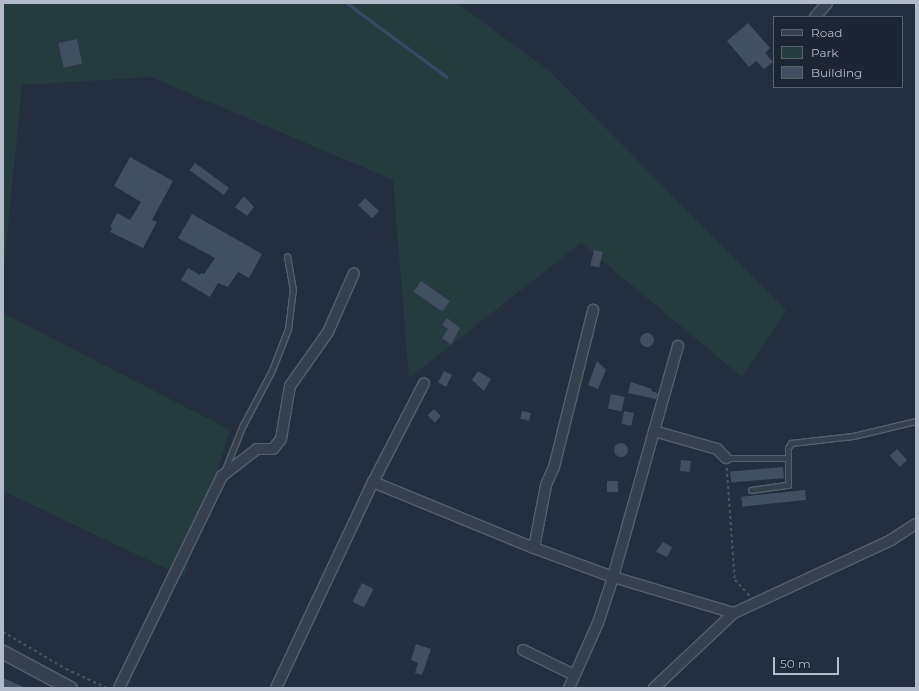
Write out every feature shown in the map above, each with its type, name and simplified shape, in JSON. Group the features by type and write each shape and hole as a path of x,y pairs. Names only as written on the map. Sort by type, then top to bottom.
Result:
{"street":[{"path":"816,16 827,3"},
{"path":"119,688 222,476 257,449 269,450 278,446 281,439 290,386 328,332 354,273"},
{"path":"534,548 546,485 554,467 593,310"},
{"path":"568,688 598,623 613,577 678,346"},
{"path":"276,688 373,482 424,383"},
{"path":"654,431 717,450 726,458"},
{"path":"373,482 534,548 613,577 734,613"},
{"path":"654,688 734,613 891,540 916,524"},
{"path":"523,650 574,675"},
{"path":"4,655 54,684 70,688"}],"lane":[{"path":"222,476 242,427 272,370 288,329 293,290 287,257"},
{"path":"751,490 788,485 788,458 791,443 854,436 916,421"},
{"path":"726,458 788,458"}],"path":[{"path":"726,458 735,580 758,601"},
{"path":"3,632 54,662 107,688"}],"green space":[{"path":"3,3 457,3 549,71 786,310 742,377 581,243 409,378 393,180 151,77 22,85 3,275"},
{"path":"3,313 230,430 184,577 3,491"}],"building":[{"path":"748,23 770,48 765,53 773,62 764,69 756,61 749,67 727,41"},
{"path":"77,39 82,63 64,67 58,43"},
{"path":"130,157 173,181 152,220 157,222 143,248 110,232 112,228 110,227 117,213 130,220 141,202 114,186"},
{"path":"195,163 229,188 224,195 190,170"},
{"path":"244,196 254,207 247,216 235,207"},
{"path":"365,198 379,211 372,218 358,205"},
{"path":"192,214 262,254 249,278 238,272 228,287 218,283 210,297 181,280 188,268 200,275 201,273 204,274 215,258 178,238"},
{"path":"594,250 603,252 599,268 590,266"},
{"path":"421,281 450,301 442,312 414,292"},
{"path":"447,318 460,328 451,345 442,338 448,329 442,325"},
{"path":"647,333 652,335 654,340 652,345 647,347 642,345 640,340 642,335"},
{"path":"597,361 606,370 598,389 588,385"},
{"path":"444,371 452,375 446,387 438,383"},
{"path":"478,371 491,379 484,391 472,380"},
{"path":"631,382 652,389 651,391 658,393 656,399 628,393"},
{"path":"611,394 625,397 622,412 608,409"},
{"path":"434,409 441,416 435,422 428,415"},
{"path":"522,411 531,413 529,421 520,419"},
{"path":"624,411 634,413 631,426 622,424"},
{"path":"621,443 626,445 628,450 626,455 621,457 616,455 614,450 616,445"},
{"path":"897,449 907,460 900,467 890,456"},
{"path":"681,460 691,461 690,472 680,471"},
{"path":"783,467 784,478 731,483 730,472"},
{"path":"607,481 618,481 618,492 607,492"},
{"path":"805,490 806,500 742,507 741,497"},
{"path":"663,542 672,547 667,557 656,552"},
{"path":"362,583 374,589 364,608 352,602"},
{"path":"416,644 431,649 422,675 415,673 418,663 411,660"},
{"path":"3,678 26,688 3,688"}],"waterway":[{"path":"347,3 447,77"}]}
